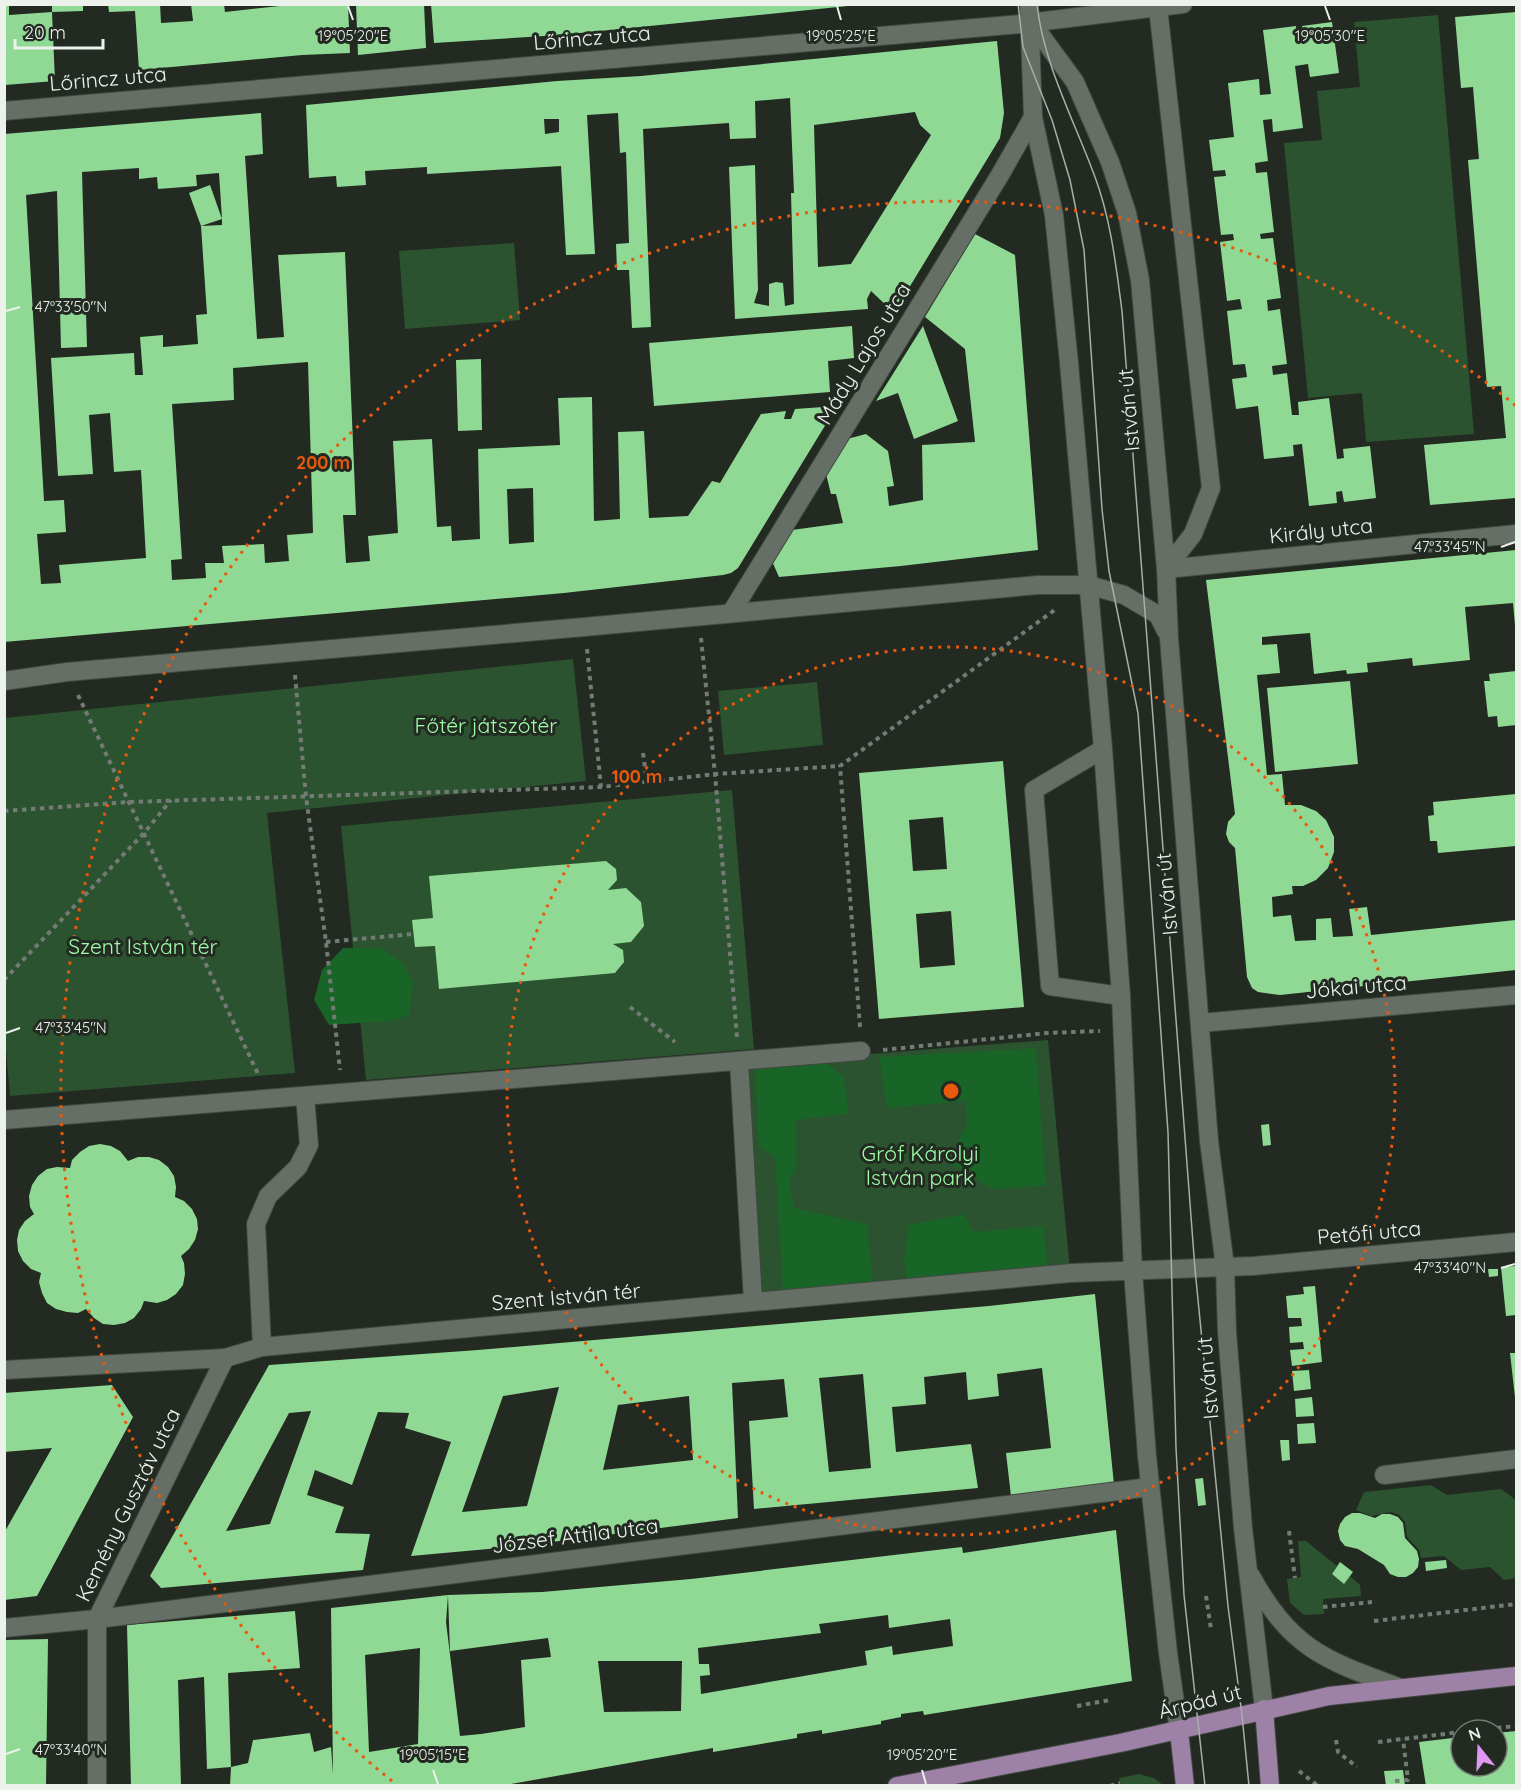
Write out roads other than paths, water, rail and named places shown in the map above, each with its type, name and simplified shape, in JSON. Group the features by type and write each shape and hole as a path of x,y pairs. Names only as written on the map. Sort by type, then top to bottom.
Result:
{"main road":[{"name":"Árpád út","path":"897,1785 1179,1731 1264,1709 1329,1696 1516,1676"},
{"name":"István út","path":"1264,1709 1270,1785"},
{"path":"1179,1731 1185,1785"}],"street":[{"name":"Lőrincz utca","path":"4,111 1030,13 1183,4"},
{"path":"1158,7 1211,488 1193,534 1166,568"},
{"path":"1030,13 1033,117 1054,215 1103,749 1124,1030 1133,1271 1150,1487 1179,1731"},
{"name":"István út","path":"1030,13 1075,82 1110,162 1126,213 1140,280 1166,568 1169,638 1209,1141 1225,1268 1226,1322 1247,1569 1264,1709"},
{"name":"Mády Lajos utca","path":"731,613 1000,175 1033,117"},
{"name":"Király utca","path":"1166,568 1516,534"},
{"path":"4,681 67,672 293,651 1038,585 1088,585 1124,595 1143,604 1158,615 1169,638"},
{"path":"1103,749 1034,790 1050,986 1122,996"},
{"name":"Jókai utca","path":"1200,1023 1516,995"},
{"path":"4,1120 861,1051"},
{"path":"739,1062 753,1301"},
{"path":"262,1347 256,1224 268,1196 298,1167 309,1145 305,1096"},
{"name":"Petőfi utca","path":"1133,1271 1225,1268 1516,1242"},
{"name":"Szent István tér","path":"4,1370 225,1358 262,1347 623,1315 753,1301 1071,1274 1133,1271"},
{"name":"Kemény Gusztáv utca","path":"98,1785 97,1619 225,1358"},
{"path":"1384,1475 1516,1460"},
{"name":"József Attila utca","path":"4,1628 97,1619 1150,1487"},
{"path":"1247,1569 1274,1614 1295,1637 1308,1647 1349,1669 1401,1688"}],"tram line":[{"path":"1018,4 1023,47 1052,120 1070,180 1084,250 1102,509 1109,571 1138,713 1168,1132 1176,1448 1184,1595 1205,1786"},
{"path":"1037,4 1040,26 1053,70 1101,193 1112,243 1122,311 1195,1269 1228,1606 1249,1786"}],"park label":[{"name":"Főtér játszótér","path":"486,726"},
{"name":"Gróf Károlyi István park","path":"920,1166"}]}
